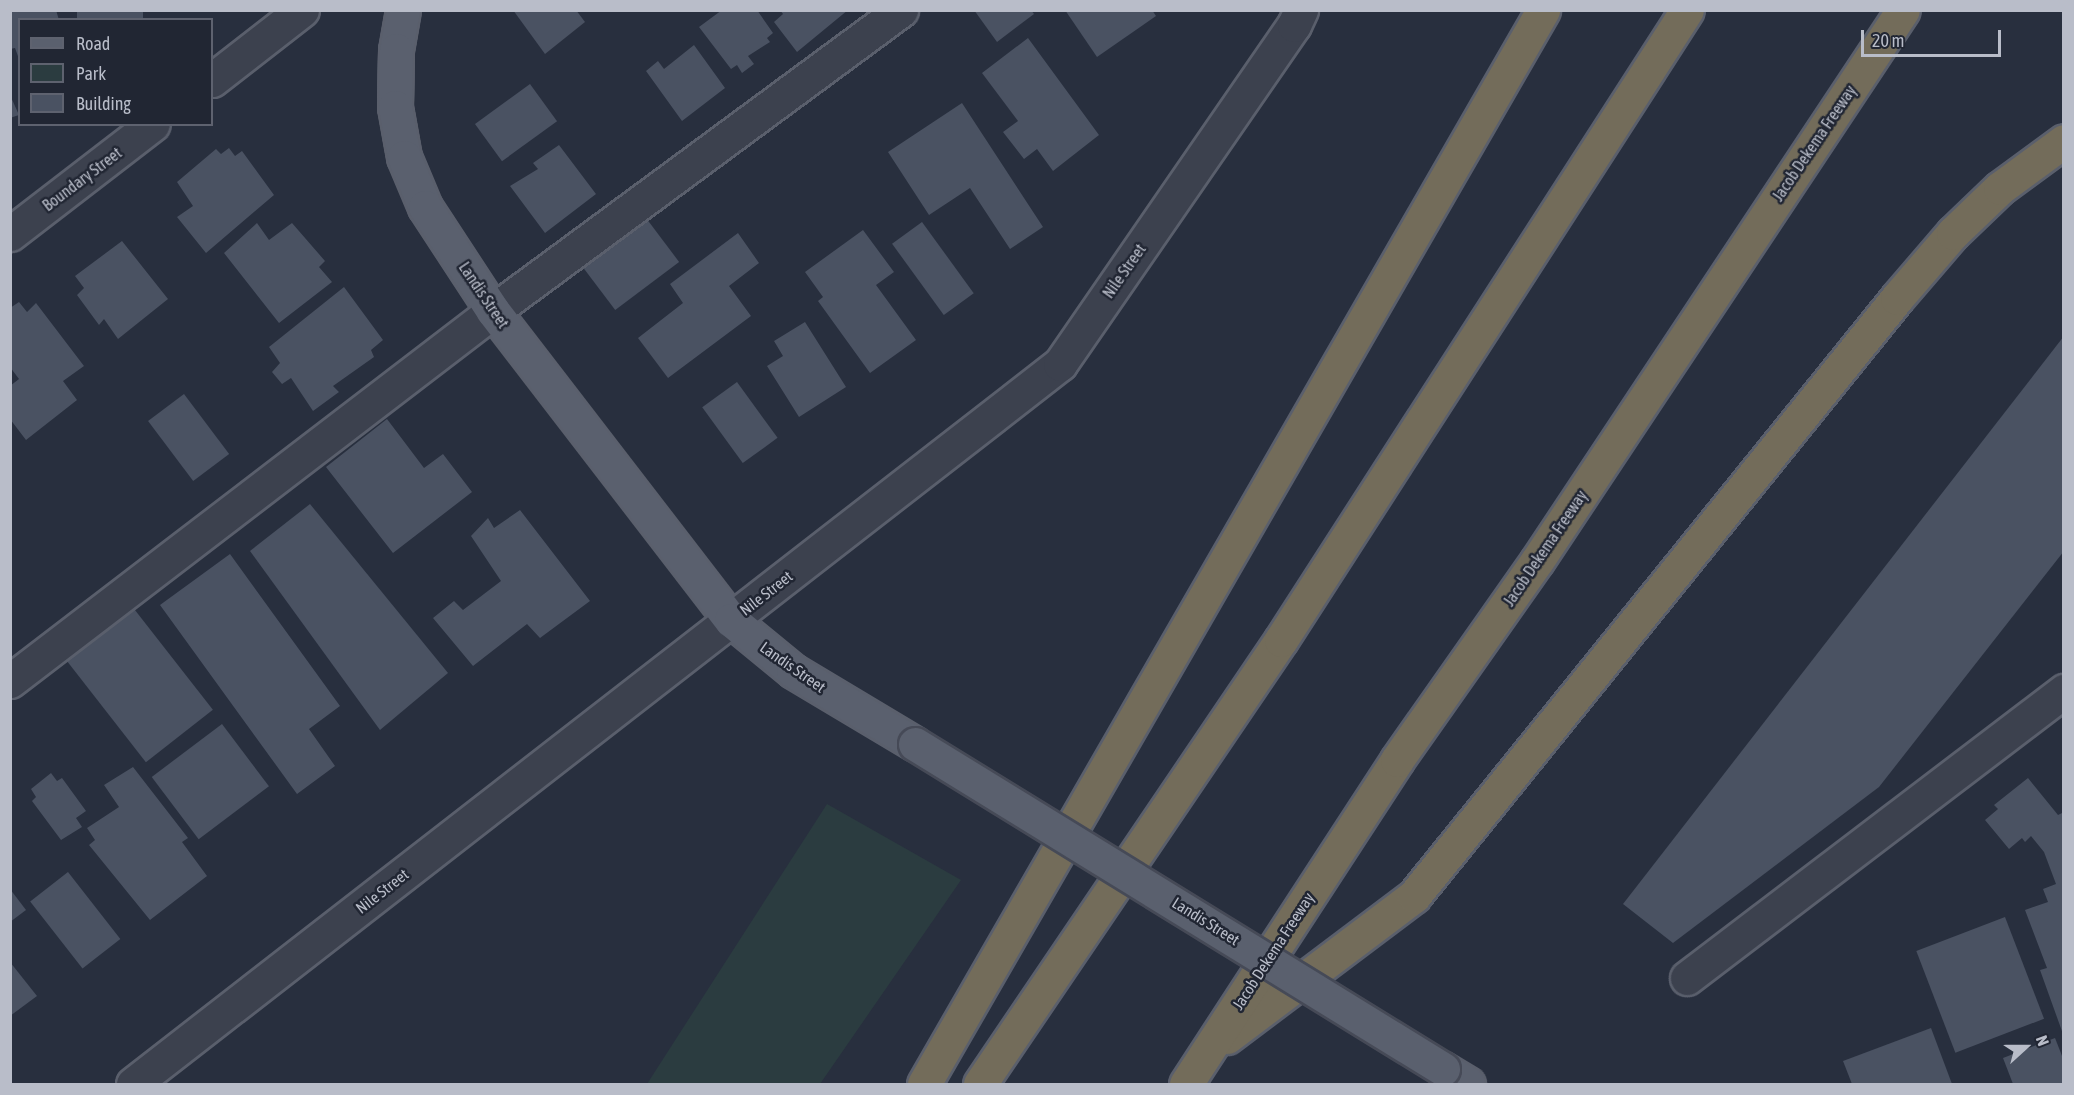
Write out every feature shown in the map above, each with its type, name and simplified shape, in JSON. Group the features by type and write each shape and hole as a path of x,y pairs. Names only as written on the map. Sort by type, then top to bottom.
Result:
{"highway":[{"path":"924,1084 1543,10"},
{"path":"980,1084 1281,640 1688,10"},
{"name":"Jacob Dekema Freeway","path":"1186,1084 1397,760 1537,561 1903,10"},
{"path":"1209,1050 1414,896 1897,298 1953,233 2000,188 2064,141"}],"main road":[{"name":"Landis Street","path":"403,10 396,50 395,107 404,157 425,207 494,311 731,620 793,671 1455,1077"}],"street":[{"path":"213,79 302,10"},
{"path":"10,681 494,311 901,10"},
{"name":"Nile Street","path":"133,1084 1060,364 1294,25 1301,10"},
{"name":"Boundary Street","path":"10,234 150,126"},
{"path":"1687,978 2064,691"}],"green space":[{"path":"827,804 961,880 820,1084 647,1084"}],"building":[{"path":"10,10 56,10 58,18 18,18 18,56 15,48 10,49"},
{"path":"77,10 143,10 143,18 77,18"},
{"path":"513,10 576,10 585,22 545,54"},
{"path":"722,10 757,10 773,33 767,38 770,42 748,56 754,64 742,73 737,65 731,69 699,27"},
{"path":"780,10 848,10 797,52 774,22 783,14"},
{"path":"974,10 1031,10 1034,14 997,42"},
{"path":"1065,10 1152,10 1156,16 1097,57"},
{"path":"1028,38 1099,135 1053,171 1037,149 1024,159 1003,132 1018,121 982,73"},
{"path":"694,45 725,88 682,121 646,71 658,61 664,69"},
{"path":"530,84 557,121 502,161 475,124"},
{"path":"10,95 18,115 10,118"},
{"path":"962,103 1043,227 1010,249 970,188 929,215 888,152"},
{"path":"559,145 596,194 545,233 510,186 538,169 533,163"},
{"path":"229,148 235,156 242,151 274,195 206,253 177,217 193,206 177,182 216,149 221,154"},
{"path":"643,214 679,262 615,310 579,262"},
{"path":"922,222 974,293 944,315 892,244"},
{"path":"257,223 269,240 292,223 325,261 319,267 332,282 279,323 224,253"},
{"path":"863,230 894,272 876,285 916,340 870,373 818,301 823,297 805,272"},
{"path":"738,233 759,263 729,286 751,316 668,378 638,338 683,303 670,284"},
{"path":"122,241 168,299 118,339 104,319 99,325 77,295 84,288 75,276"},
{"path":"344,287 383,340 371,350 374,357 333,386 339,392 313,411 291,378 282,384 272,372 280,363 269,347"},
{"path":"19,302 27,312 36,303 84,366 63,381 77,400 26,440 10,419 10,386 19,379 10,367 10,308"},
{"path":"805,322 846,387 799,417 767,366 783,356 774,341"},
{"path":"2064,336 2064,551 1879,787 1673,943 1623,904"},
{"path":"737,382 778,438 743,463 702,407"},
{"path":"184,394 229,454 193,481 148,421"},
{"path":"387,419 424,468 443,454 472,492 393,553 326,467"},
{"path":"310,504 448,673 380,730 250,551"},
{"path":"520,510 590,601 540,638 527,624 473,666 433,618 454,601 463,610 501,581 471,536 488,518 494,528"},
{"path":"230,554 340,706 309,729 335,766 297,794 160,605"},
{"path":"131,605 213,710 146,762 64,657"},
{"path":"222,724 269,786 199,839 152,777"},
{"path":"133,767 188,838 182,842 207,876 150,920 89,845 95,840 87,828 119,807 104,785"},
{"path":"51,773 57,781 62,778 86,811 76,818 82,827 61,840 32,801 36,797 31,789"},
{"path":"2028,778 2058,815 2064,812 2063,1034 2040,970 2047,968 2025,910 2048,902 2043,889 2056,884 2044,852 2031,836 2025,842 2022,838 2009,849 1985,820 1998,809 1994,805"},
{"path":"68,872 120,939 83,969 30,902"},
{"path":"10,889 26,910 10,922"},
{"path":"2005,917 2044,1019 1955,1053 1916,951"},
{"path":"10,962 37,996 10,1016"},
{"path":"1931,1028 1952,1084 1852,1084 1843,1061"},
{"path":"2055,1038 2064,1061 2064,1084 2013,1084 2003,1058"}]}
